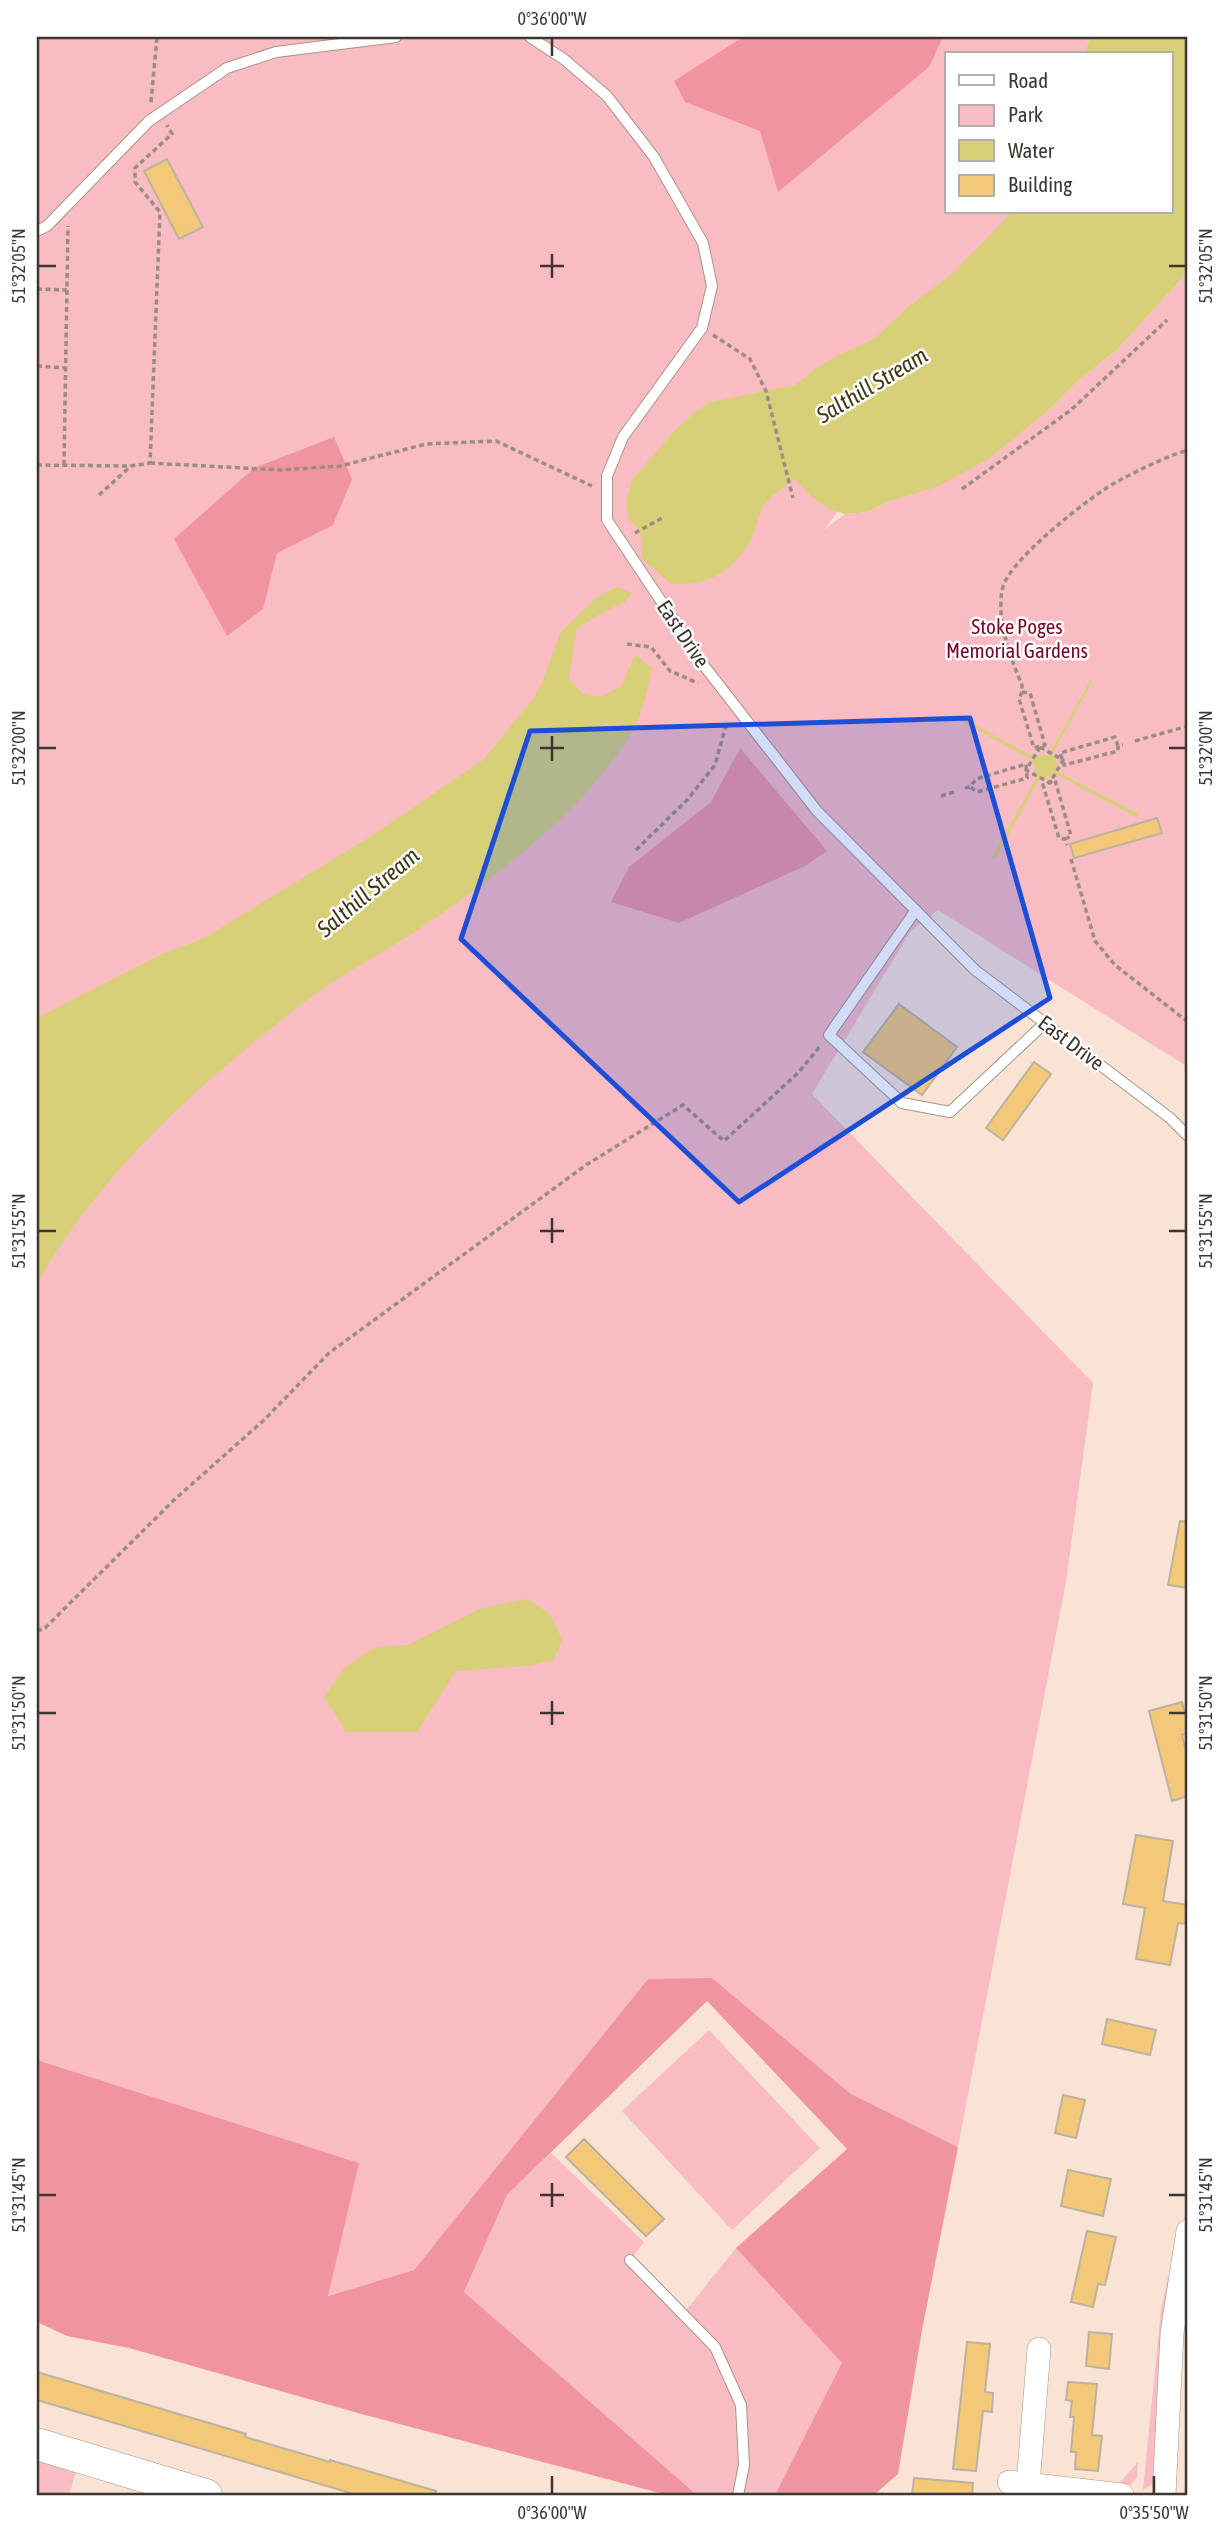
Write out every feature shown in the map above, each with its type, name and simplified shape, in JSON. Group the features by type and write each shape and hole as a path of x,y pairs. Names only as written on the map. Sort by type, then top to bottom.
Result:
{"street":[{"path":"1164,2495 1172,2333 1188,2231"},
{"path":"1032,2363 1018,2483 1122,2495"},
{"path":"37,2444 206,2495"}],"lane":[{"path":"37,231 47,226 149,121 227,68 276,52 396,37"},
{"name":"East Drive","path":"530,37 565,60 607,96 654,157 703,243 712,286 702,328 623,438 607,476 607,520 705,667 817,811 975,970 1170,1118 1188,1136"},
{"path":"916,910 829,1035 902,1103 950,1112 1045,1023"},
{"path":"630,2260 715,2347 741,2405 744,2465 738,2495"}],"path":[{"path":"149,121 158,37"},
{"path":"150,463 160,212 135,182 135,168 172,134 161,114"},
{"path":"64,465 68,204"},
{"path":"37,289 67,290"},
{"path":"962,489 1071,410 1167,320"},
{"path":"702,328 750,359 766,391 793,498"},
{"path":"37,366 65,368"},
{"path":"37,465 131,466 150,463 281,470 340,466 426,444 496,441 607,493"},
{"path":"1022,692 1030,693 1045,745 1040,747 1034,748 1019,699 1022,692 999,610 1003,584 1027,554 1066,518 1117,481 1188,450"},
{"path":"99,495 131,466"},
{"path":"636,533 664,517"},
{"path":"627,644 651,647 670,671 723,691 727,721 715,765 687,800 636,850"},
{"path":"1135,741 1188,726"},
{"path":"1040,747 1063,760 1064,765 1118,751 1120,746 1115,737 1060,753 1063,760"},
{"path":"1026,770 1040,747"},
{"path":"1050,783 1063,760"},
{"path":"965,788 970,787 976,779 1026,764 1027,778 977,792 970,787"},
{"path":"1026,770 1050,783"},
{"path":"1055,780 1071,836 1065,839 1059,838 1043,785 1055,780"},
{"path":"941,796 954,792"},
{"path":"1065,839 1067,845"},
{"path":"1071,859 1095,940 1115,965 1188,1022"},
{"path":"37,1631 45,1628 174,1500 263,1421 329,1353 586,1166 683,1105 724,1141 799,1072 829,1035"}],"highlighted area":[{"path":"970,718 1050,998 739,1202 461,939 530,731"}],"green space":[{"name":"Stoke Poges Memorial Gardens","path":"37,37 1163,37 1154,52 945,52 945,214 1059,214 824,530 845,514 868,512 890,501 1049,410 1080,379 1117,350 1184,276 1188,267 1188,1067 938,910 910,932 812,1094 1093,1383 1066,1582 958,2147 851,2094 712,1978 509,2153 414,2270 327,2296 358,2163 37,2060"},
{"path":"709,2030 820,2148 732,2230 622,2111"},
{"path":"551,2153 644,2242 630,2260 684,2313 736,2248 843,2363 775,2495 697,2495 464,2292 507,2195"},
{"path":"1168,2277 1176,2281 1154,2483 1143,2490 1161,2310"},
{"path":"38,2462 77,2468 69,2495 37,2495"},
{"path":"1138,2462 1137,2477 1128,2488 1115,2488"}],"shaded area":[{"path":"743,37 943,37 929,67 778,192 760,131 685,102 674,81"},
{"path":"334,437 352,479 333,525 277,553 263,609 227,636 174,539 254,468"},
{"path":"740,748 827,851 805,866 679,923 611,902 629,867 711,802"},
{"path":"712,1978 851,2094 958,2147 922,2330 898,2474 874,2495 775,2495 842,2363 736,2248 847,2149 707,2001 507,2195 464,2292 697,2495 667,2495 358,2413 129,2348 67,2336 37,2322 37,2060 359,2163 328,2296 414,2270 648,1979"}],"water":[{"name":"Salthill Stream","path":"1091,37 1188,37 1188,267 1184,276 1117,350 987,460 936,487 890,501 868,512 845,514 827,508 795,479 765,504 751,539 728,568 696,583 670,583 641,558 641,536 629,520 626,502 632,480 676,429 694,413 710,402 795,385 836,356 874,339 908,307 953,273 1010,214 1172,214 1172,52 1085,52"},
{"name":"Salthill Stream","path":"617,587 632,593 625,602 598,615 576,630 569,679 582,693 600,697 621,686 635,655 652,667 646,695 629,737 588,791 537,840 482,885 427,924 306,1001 193,1095 123,1165 63,1242 37,1284 37,1018 160,955 204,938 373,835 484,759 533,699 544,678 560,633 597,597"},
{"path":"1091,679 1093,681 1052,755 1058,767 1056,771 1139,814 1136,817 1054,773 1053,776 1042,779 1040,777 995,859 991,858 1038,775 1035,774 1034,761 952,716 953,713 1036,758 1049,754"},
{"path":"527,1599 551,1615 562,1640 554,1660 527,1666 456,1671 417,1732 346,1732 324,1697 344,1668 376,1647 408,1645 482,1608"}],"building":[{"path":"167,159 203,227 179,239 144,171"},
{"path":"1157,818 1162,833 1074,858 1070,844"},
{"path":"899,1004 957,1047 922,1095 863,1052"},
{"path":"1034,1062 1051,1074 1003,1140 986,1128"},
{"path":"1180,1521 1188,1522 1188,1588 1168,1585"},
{"path":"1182,1702 1188,1727 1188,1733 1182,1735 1188,1760 1188,1796 1172,1801 1149,1711"},
{"path":"1136,1835 1173,1841 1163,1901 1188,1905 1188,1924 1178,1923 1170,1965 1136,1959 1145,1908 1123,1904"},
{"path":"1107,2019 1156,2030 1150,2055 1102,2044"},
{"path":"1063,2095 1085,2100 1076,2138 1055,2133"},
{"path":"584,2139 664,2219 646,2236 566,2157"},
{"path":"1068,2170 1111,2179 1103,2216 1061,2206"},
{"path":"1087,2231 1116,2237 1105,2285 1098,2284 1093,2307 1071,2302"},
{"path":"1089,2332 1112,2334 1109,2369 1086,2366"},
{"path":"967,2342 990,2344 985,2392 993,2393 992,2412 983,2411 976,2471 953,2469"},
{"path":"37,2372 246,2434 245,2437 436,2491 435,2495 357,2495 37,2400"},
{"path":"1068,2382 1097,2384 1092,2435 1102,2436 1098,2471 1075,2469 1076,2452 1071,2452 1074,2417 1070,2417 1072,2401 1066,2400"},
{"path":"914,2478 973,2483 972,2495 912,2495"}]}
